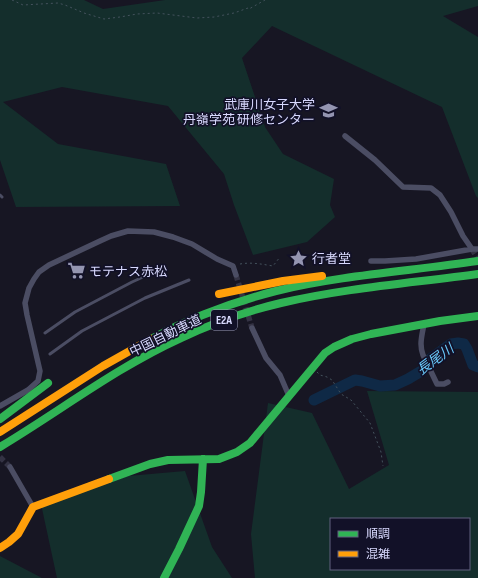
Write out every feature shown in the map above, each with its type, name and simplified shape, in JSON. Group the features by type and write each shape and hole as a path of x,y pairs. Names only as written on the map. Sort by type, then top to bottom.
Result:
{"main road":[{"name":"中国自動車道","path":"0,432 137,346 166,331 212,311 285,289 317,283 478,261"},
{"path":"220,294 262,284 296,279 333,275 391,273"},
{"name":"中国自動車道","path":"0,447 28,431 126,367 172,342 219,322 242,314 290,302 337,293 478,274"},
{"path":"0,548 18,534 32,507 150,464 168,460 219,459 237,452 250,443 325,354 334,346 354,338 457,318 478,316"},
{"path":"0,419 48,383"},
{"path":"0,454 77,398"},
{"path":"164,578 199,506 203,459"}],"street":[{"path":"345,136 375,160 403,187 430,188 440,196 451,212 463,236 475,249"},
{"path":"0,406 28,390 38,380 40,371 25,303 28,288 39,272 50,265 111,236 128,232 154,232 192,244 217,259 233,266 236,275"},
{"path":"371,260 385,261 416,259 475,249"},
{"path":"424,324 420,344 421,351 437,384 444,384 448,382"},
{"path":"252,328 266,358 280,375 289,396"},
{"path":"10,467 32,507"}],"lane":[{"path":"45,333 75,312 132,282 163,268"},
{"path":"50,354 82,331 145,298 189,280"}],"path":[{"path":"12,0 23,5 65,5 104,19 120,18 137,14 157,13 197,18 214,17 248,9 265,0"},
{"path":"233,266 249,262 273,266 280,257"},
{"path":"313,368 320,375 332,380 341,394 351,400 370,424 381,452 383,466"}],"green space":[{"path":"0,0 84,0 103,9 165,0 478,0 478,6 443,16 478,37 478,198 442,107 272,26 242,58 265,127 283,154 334,179 330,205 335,217 307,242 253,255 224,174 168,106 62,87 3,102 58,144 166,164 180,206 16,207 0,160"},
{"path":"367,391 478,392 478,578 255,578 251,534 268,403 312,413 349,489 389,465"},
{"path":"185,471 212,547 232,578 57,578 41,504 128,476"},
{"path":"0,556 42,578 0,578"}],"waterway":[{"name":"長尾川","path":"314,400 355,380 380,386 395,385 423,370 429,360 451,344 464,344 473,365 478,367"}],"tunnel":[{"path":"472,249 478,259"},
{"path":"236,275 252,328"},
{"path":"0,457 10,467"}],"traffic: fast":[{"path":"151,339 212,311 276,291 351,277 478,261"},
{"path":"0,447 134,362 205,327 281,303 330,293 478,274"},
{"path":"109,479 150,464 168,460 219,459 237,452 250,443 325,353 352,339 440,321 478,316"},
{"path":"0,419 48,383"},
{"path":"164,578 199,506 203,459"}],"traffic: slow":[{"path":"219,294 283,281 322,276"},
{"path":"0,432 103,366 151,339"},
{"path":"0,548 18,534 33,507 109,479"}],"place":[{"name":"武庫川女子大学 丹嶺学苑 研修センター","path":"328,111"},
{"name":"行者堂","path":"299,258"},
{"name":"モテナス赤松","path":"76,271"}]}
